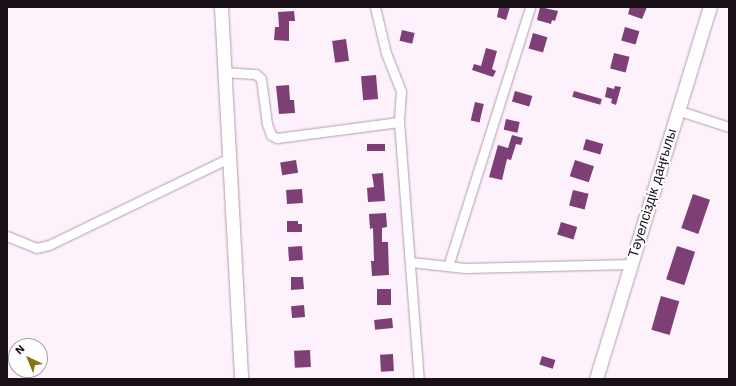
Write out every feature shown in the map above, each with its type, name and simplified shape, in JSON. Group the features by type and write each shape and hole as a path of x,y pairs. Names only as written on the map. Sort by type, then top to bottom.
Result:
{"street":[{"path":"221,7 241,379"},
{"path":"374,7 386,53 401,91 399,122 419,379"},
{"path":"448,266 530,7"},
{"name":"Тәуелсіздік даңғылы","path":"596,379 710,7"},
{"path":"225,72 256,74 261,79 267,124 271,134 277,138 399,122"},
{"path":"678,110 729,127"},
{"path":"7,236 36,248 49,245 229,158"},
{"path":"411,262 465,268 631,264"}],"building":[{"path":"499,7 510,7 506,20 497,17"},
{"path":"540,7 558,11 555,21 552,20 551,24 537,20"},
{"path":"630,7 647,7 642,19 628,14"},
{"path":"294,11 295,21 289,21 289,41 274,40 275,27 279,27 278,12"},
{"path":"625,27 639,31 636,45 621,40"},
{"path":"402,30 415,33 412,44 400,41"},
{"path":"533,33 547,37 543,53 529,48"},
{"path":"346,39 349,61 335,63 332,41"},
{"path":"486,48 497,51 492,69 496,71 493,77 472,70 474,64 481,66"},
{"path":"614,53 630,57 626,72 610,69"},
{"path":"376,75 378,99 363,100 361,76"},
{"path":"289,85 290,100 294,100 295,113 279,114 276,86"},
{"path":"615,86 621,87 616,105 611,103 612,99 605,97 607,87 614,89"},
{"path":"515,91 532,96 529,107 512,102"},
{"path":"574,91 602,99 600,105 572,97"},
{"path":"475,102 484,104 479,123 471,121"},
{"path":"506,119 520,122 517,133 504,130"},
{"path":"512,135 523,138 521,145 516,144 511,160 507,159 502,180 489,177 498,145 508,148"},
{"path":"586,139 603,144 600,155 583,150"},
{"path":"367,144 385,144 385,151 367,151"},
{"path":"296,160 298,173 282,175 280,163"},
{"path":"575,160 594,166 589,182 570,176"},
{"path":"383,173 385,201 368,202 367,188 374,187 372,174"},
{"path":"302,189 303,203 287,204 286,190"},
{"path":"573,190 589,194 585,209 569,206"},
{"path":"693,194 710,200 698,234 681,228"},
{"path":"386,213 387,227 382,228 382,242 388,242 389,275 372,276 371,261 374,261 373,228 370,229 369,214"},
{"path":"287,221 298,221 298,224 302,224 302,232 287,232"},
{"path":"561,222 577,227 573,239 557,234"},
{"path":"302,246 303,260 289,261 288,247"},
{"path":"677,246 695,252 684,285 666,279"},
{"path":"291,277 303,277 304,289 291,290"},
{"path":"377,289 391,289 391,305 377,305"},
{"path":"661,296 679,301 670,335 651,330"},
{"path":"304,305 305,317 292,318 291,306"},
{"path":"392,318 393,328 375,330 374,320"},
{"path":"310,350 311,367 295,368 294,351"},
{"path":"393,354 394,371 381,372 380,355"},
{"path":"542,356 555,360 553,369 539,365"}]}
